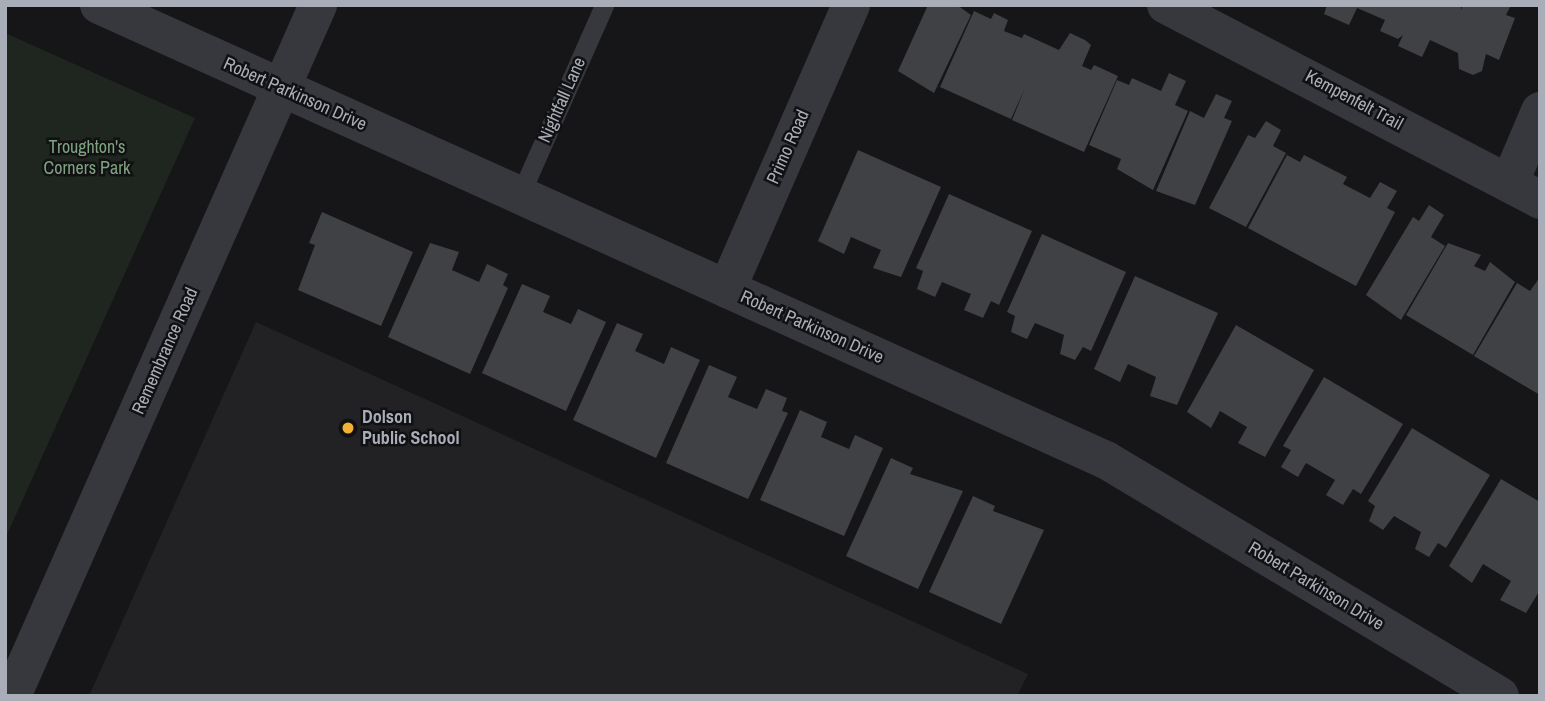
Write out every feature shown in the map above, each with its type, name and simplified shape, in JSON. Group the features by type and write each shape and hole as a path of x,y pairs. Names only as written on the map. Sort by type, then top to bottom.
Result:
{"street":[{"name":"Robert Parkinson Drive","path":"99,5 1106,460 1500,696"},
{"name":"Remembrance Road","path":"12,696 318,5"},
{"name":"Primo Road","path":"727,289 851,5"},
{"name":"Kempenfelt Trail","path":"1166,5 1525,191"},
{"path":"1525,191 1540,111"}],"lane":[{"name":"Nightfall Lane","path":"520,195 604,5"}],"shaded area":[{"name":"Dolson Public School","path":"256,322 1028,674 1017,696 89,696"}],"green space":[{"name":"Troughton's Corners Park","path":"5,33 195,118 5,539"}],"building":[{"path":"928,5 957,5 971,15 934,93 898,71"},
{"path":"1327,5 1461,5 1461,10 1463,5 1511,5 1506,15 1515,18 1499,60 1486,54 1482,71 1473,75 1459,69 1458,53 1430,40 1422,57 1398,46 1403,35 1398,39 1380,31 1385,20 1357,8 1349,25 1324,14"},
{"path":"974,11 991,19 994,13 1008,20 1004,31 1022,38 1024,34 1059,50 1070,33 1091,45 1082,66 1091,70 1094,65 1118,76 1084,152 1012,120 1025,88 1011,119 940,87"},
{"path":"1169,73 1186,81 1175,105 1188,111 1153,190 1117,169 1121,159 1089,145 1117,80 1129,85 1132,78 1161,91"},
{"path":"1216,94 1232,101 1224,118 1232,121 1195,205 1156,191 1190,111 1204,118"},
{"path":"1266,121 1281,130 1273,146 1286,153 1246,227 1209,208 1248,135 1255,138"},
{"path":"858,150 941,187 901,277 873,268 881,250 851,237 844,254 818,241"},
{"path":"1287,155 1300,162 1304,155 1347,177 1343,184 1370,198 1380,182 1397,191 1387,208 1395,212 1356,286 1248,228"},
{"path":"949,194 1032,231 999,305 991,301 983,318 964,310 971,294 942,282 935,297 917,289 923,271 916,268"},
{"path":"1429,205 1444,215 1431,237 1445,246 1401,320 1366,295 1413,217 1419,221"},
{"path":"322,212 413,252 381,326 298,290 315,245 309,243"},
{"path":"1042,234 1126,272 1091,351 1083,347 1075,360 1060,354 1064,335 1035,323 1027,339 1011,332 1015,316 1007,312"},
{"path":"430,243 459,252 452,270 479,282 487,264 508,274 503,285 508,288 470,374 388,337"},
{"path":"1448,243 1481,255 1474,266 1485,271 1490,262 1515,282 1473,355 1406,315"},
{"path":"1135,276 1218,313 1177,405 1150,396 1156,377 1128,364 1120,382 1094,369"},
{"path":"1540,277 1540,395 1474,356 1517,283 1530,291"},
{"path":"522,284 550,296 543,312 571,324 578,309 606,322 566,411 482,373"},
{"path":"617,323 643,334 635,351 664,364 671,347 700,360 656,458 573,420"},
{"path":"1236,325 1314,370 1265,457 1238,443 1247,427 1220,411 1211,428 1187,412"},
{"path":"709,365 737,377 728,397 757,409 766,389 787,398 782,411 788,413 748,499 666,463"},
{"path":"1324,377 1403,424 1361,494 1353,489 1343,505 1326,495 1335,480 1306,463 1298,477 1281,467 1291,450 1283,446"},
{"path":"800,410 827,422 821,437 849,449 855,435 883,448 844,536 760,500"},
{"path":"1412,428 1490,475 1446,548 1438,543 1429,557 1415,549 1421,532 1394,516 1383,530 1369,521 1375,506 1368,501"},
{"path":"891,458 913,468 910,474 963,491 918,589 846,556"},
{"path":"1501,479 1540,502 1540,590 1526,613 1500,600 1511,581 1483,564 1472,583 1449,566"},
{"path":"973,496 995,506 993,511 1044,530 1001,624 929,592"}],"place":[{"name":"Dolson Public School","path":"348,428"}]}
